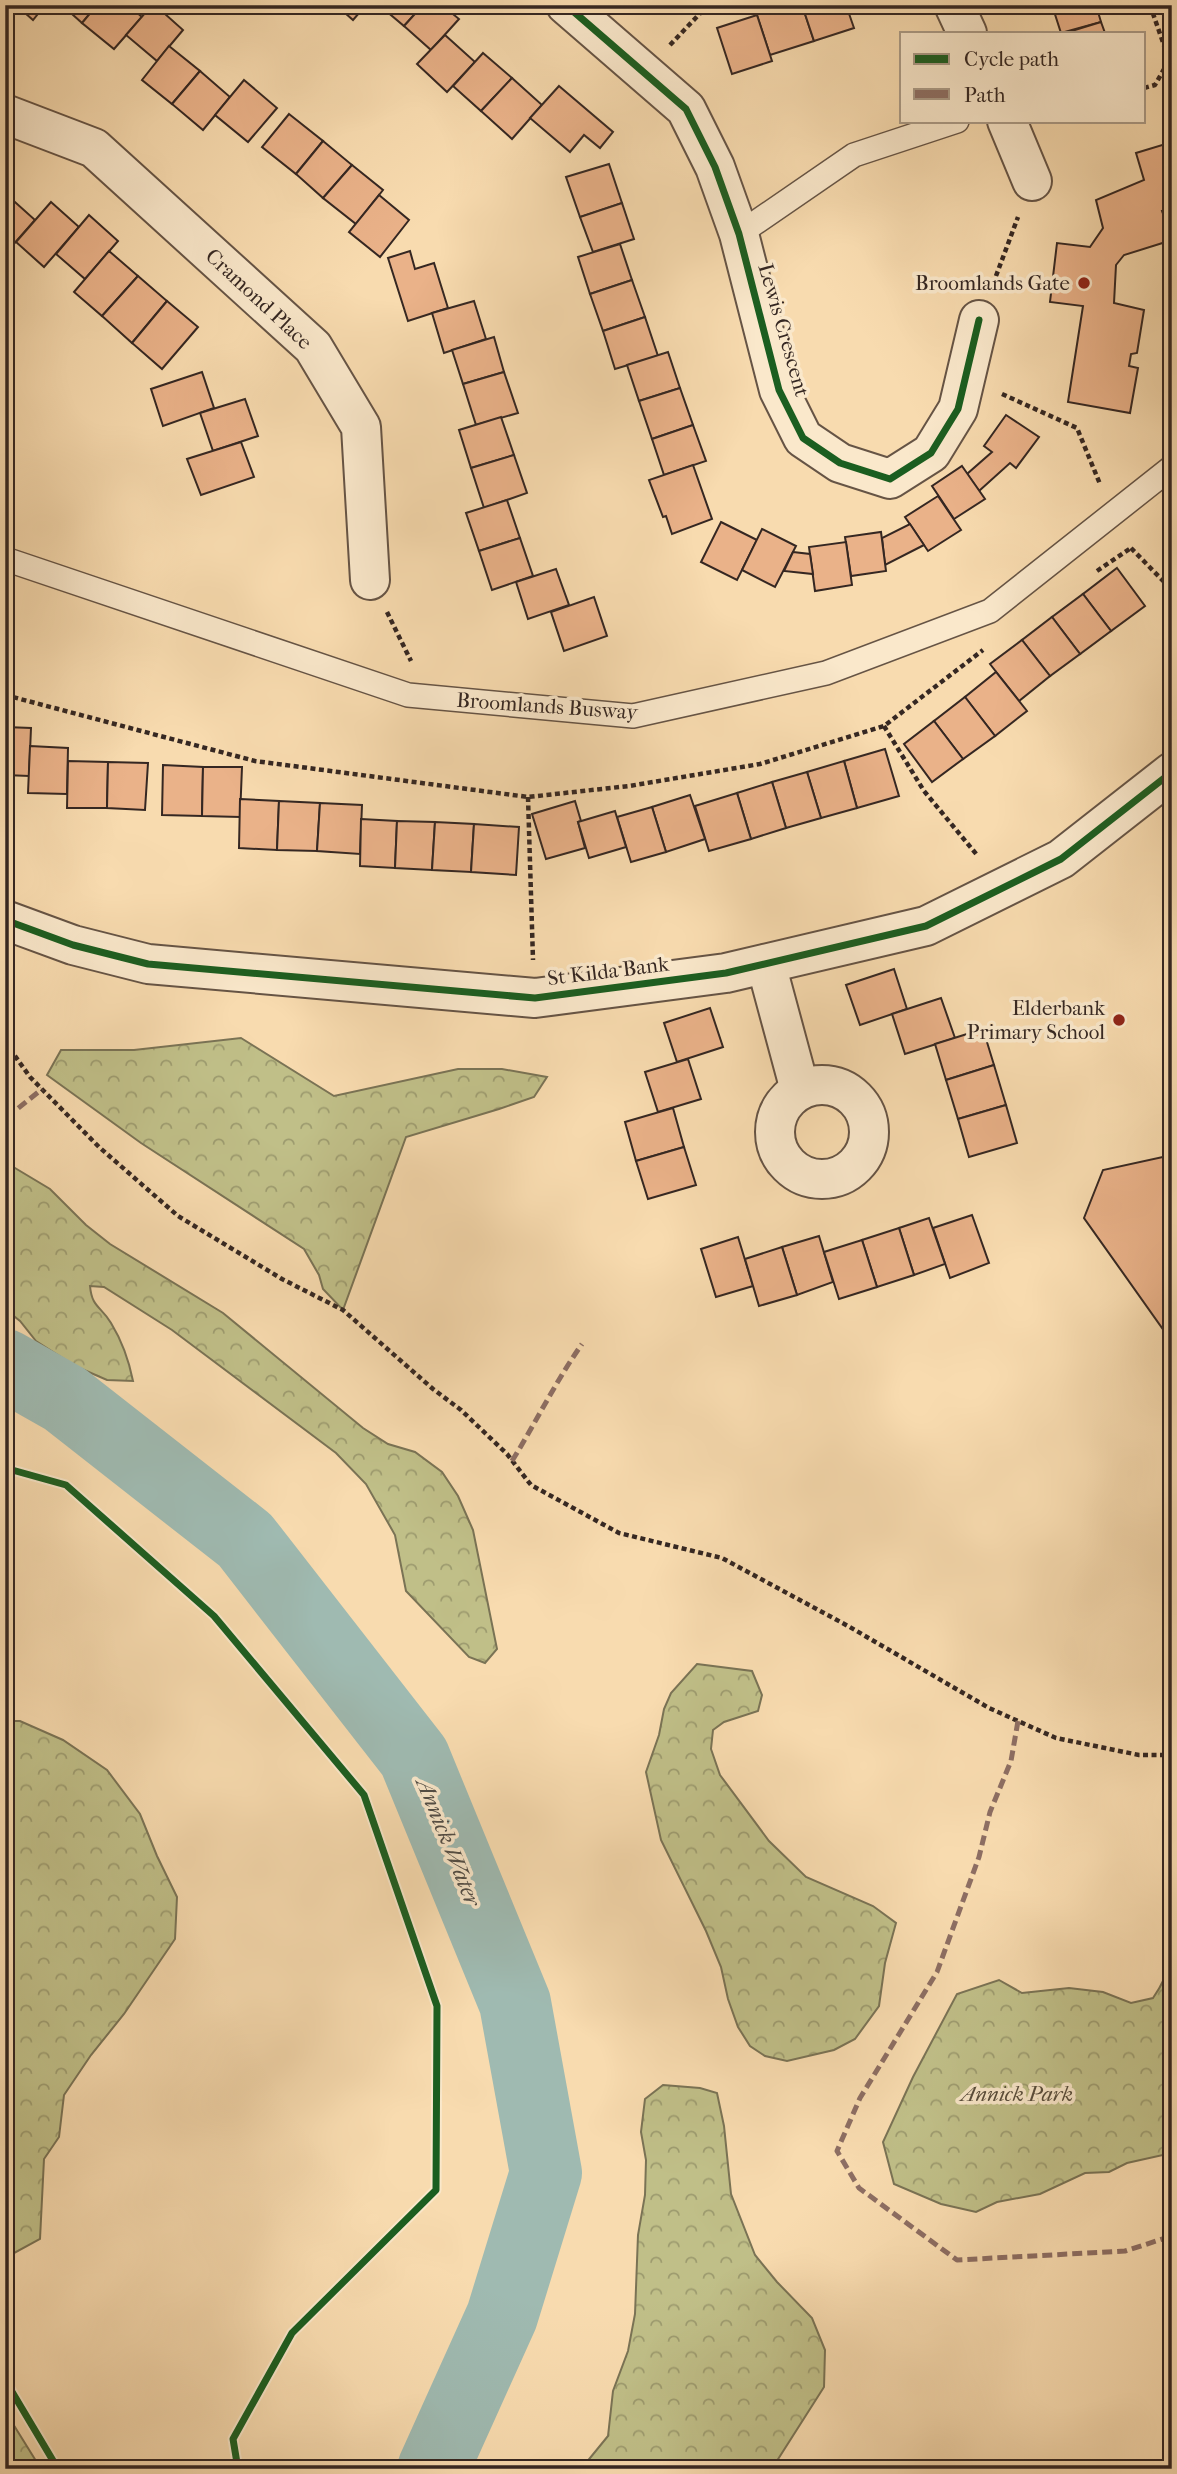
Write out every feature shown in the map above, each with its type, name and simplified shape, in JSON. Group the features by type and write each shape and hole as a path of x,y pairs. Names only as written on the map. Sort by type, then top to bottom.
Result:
{"street":[{"name":"Lewis Crescent","path":"566,5 686,109 715,167 739,234 779,390 803,438 840,463 890,479 931,453 958,410 979,320"},
{"path":"954,5 967,32"},
{"name":"Cramond Place","path":"5,114 94,148 313,347 361,427 370,580"},
{"path":"1007,122 1032,181"},
{"name":"St Kilda Bank","path":"5,920 73,945 148,964 535,998 726,973 926,926 1061,859 1172,772"},
{"path":"766,964 800,1090"}],"lane":[{"path":"739,234 854,155 954,122"},
{"name":"Broomlands Busway","path":"5,559 408,695 632,716 826,673 990,611 1172,467"}],"path":[{"path":"673,43 708,5"},
{"path":"1146,87 1155,85 1170,56 1150,5"},
{"path":"979,320 1032,181"},
{"path":"967,378 1077,428 1112,514"},
{"path":"1130,548 1172,590"},
{"path":"370,580 429,698"},
{"path":"884,726 924,791 1004,887"},
{"path":"528,797 535,998"},
{"path":"5,1042 30,1077 99,1147 178,1216 282,1279 343,1310 461,1410 507,1454 531,1485 619,1533 722,1558 848,1626 989,1708 1056,1738 1139,1755 1172,1755"}],"green space":[{"path":"241,1038 334,1096 458,1069 502,1069 547,1077 534,1097 406,1137 343,1310 323,1289 319,1275 304,1249 141,1143 47,1075 61,1050 134,1050"},
{"path":"5,1162 50,1189 86,1225 110,1244 223,1313 363,1428 388,1444 415,1452 442,1472 458,1496 473,1530 497,1649 485,1663 469,1657 406,1591 395,1535 366,1484 336,1453 172,1330 104,1287 90,1286 95,1303 119,1337 133,1381 107,1380 75,1366 36,1341 20,1321 5,1309"},
{"path":"697,1664 752,1671 762,1695 758,1711 724,1722 713,1730 711,1749 720,1775 769,1841 806,1877 873,1906 896,1923 885,1963 879,2006 855,2039 834,2050 787,2061 765,2056 750,2046 738,2027 721,1967 706,1931 661,1840 646,1772 671,1693"},
{"path":"5,1721 20,1721 63,1740 107,1770 140,1814 177,1897 175,1939 64,2095 59,2137 44,2159 40,2239 5,2258"},
{"name":"Annick Park","path":"1172,1924 1172,2153 1127,2163 1109,2172 1085,2173 1040,2194 997,2202 976,2212 941,2204 894,2184 883,2142 913,2077 957,1994 999,1980 1022,1993 1069,1988 1103,1992 1131,2003 1153,1998 1168,1968"},
{"path":"663,2085 700,2088 717,2093 724,2126 731,2194 755,2255 812,2318 825,2350 824,2387 775,2464 776,2469 581,2469 608,2436 613,2391 628,2351 635,2314 638,2235 645,2195 646,2160 641,2132 645,2099"},
{"path":"5,2411 41,2469 5,2469"}],"building":[{"path":"16,5 45,5 33,20"},
{"path":"62,5 97,5 82,23"},
{"path":"97,5 128,5 142,17 114,49 82,23"},
{"path":"152,5 183,30 157,61 126,35"},
{"path":"336,5 366,5 353,20"},
{"path":"379,5 423,5 404,26"},
{"path":"423,5 442,5 459,19 431,50 404,26"},
{"path":"768,5 802,5 814,41 770,55 755,9"},
{"path":"802,5 846,5 854,28 814,41"},
{"path":"1052,5 1096,5 1101,22 1061,32"},
{"path":"757,15 772,61 732,74 717,28"},
{"path":"1101,22 1105,32 1068,32"},
{"path":"445,35 475,62 447,92 417,64"},
{"path":"169,46 200,71 172,104 142,80"},
{"path":"483,53 512,78 481,111 453,86"},
{"path":"200,71 230,97 203,130 172,104"},
{"path":"512,78 542,105 512,139 481,111"},
{"path":"244,80 277,108 248,142 215,115"},
{"path":"559,86 613,132 600,148 584,135 570,152 530,118"},
{"path":"289,114 323,141 296,174 262,147"},
{"path":"323,141 352,165 323,198 296,174"},
{"name":"Broomlands Gate","path":"1172,142 1172,208 1162,211 1172,240 1124,255 1116,265 1114,303 1144,310 1137,353 1131,354 1129,366 1138,368 1130,413 1068,402 1083,306 1050,302 1057,243 1090,247 1103,228 1096,200 1144,180 1136,153"},
{"path":"609,164 622,203 580,217 566,177"},
{"path":"352,165 383,190 356,224 323,198"},
{"path":"5,194 35,220 5,254"},
{"path":"379,195 409,220 380,257 349,232"},
{"path":"51,202 79,227 44,267 16,242"},
{"path":"622,203 634,239 593,252 580,217"},
{"path":"89,215 118,241 85,279 56,254"},
{"path":"620,244 632,280 590,294 578,257"},
{"path":"109,251 138,276 102,316 74,292"},
{"path":"410,251 415,269 434,263 448,308 408,321 388,258"},
{"path":"138,276 167,301 132,343 102,316"},
{"path":"632,280 645,317 603,331 590,294"},
{"path":"167,301 198,327 162,369 132,343"},
{"path":"474,301 486,339 444,353 432,313"},
{"path":"645,317 658,356 615,369 603,331"},
{"path":"494,337 504,372 463,384 452,350"},
{"path":"668,352 680,388 639,401 627,365"},
{"path":"202,372 214,408 163,426 151,389"},
{"path":"504,372 518,413 476,425 463,384"},
{"path":"680,388 693,425 652,439 639,401"},
{"path":"245,399 258,436 213,451 200,413"},
{"path":"1006,415 1039,437 1016,468 1010,463 979,491 967,474 992,452 984,446"},
{"path":"501,417 514,455 471,468 459,430"},
{"path":"693,425 706,461 664,475 652,439"},
{"path":"241,442 254,477 201,495 187,459"},
{"path":"514,455 527,493 484,508 471,468"},
{"path":"693,465 712,519 672,534 649,480"},
{"path":"962,466 985,499 954,519 932,486"},
{"path":"938,496 961,530 928,551 905,517"},
{"path":"507,500 520,538 479,551 466,513"},
{"path":"721,522 757,540 737,580 701,562"},
{"path":"910,524 924,545 885,565 882,538"},
{"path":"762,529 796,546 775,587 742,570"},
{"path":"881,532 886,571 851,576 845,537"},
{"path":"520,538 533,576 492,590 479,551"},
{"path":"846,542 852,585 815,591 809,547"},
{"path":"793,552 810,554 813,574 784,571"},
{"path":"1117,568 1145,606 1111,631 1083,594"},
{"path":"556,569 569,605 528,619 516,582"},
{"path":"1083,594 1111,631 1080,654 1052,617"},
{"path":"594,597 607,636 564,651 551,612"},
{"path":"1052,617 1080,654 1050,676 1022,640"},
{"path":"1022,640 1050,676 1019,701 990,664"},
{"path":"996,672 1027,711 995,736 965,697"},
{"path":"965,697 995,736 963,759 934,721"},
{"path":"934,721 963,759 932,782 904,744"},
{"path":"5,727 31,728 29,776 5,775"},
{"path":"30,746 68,748 67,794 28,793"},
{"path":"885,749 899,796 857,808 844,761"},
{"path":"68,761 108,762 107,808 67,808"},
{"path":"844,761 857,808 821,818 807,772"},
{"path":"108,762 148,763 145,810 107,808"},
{"path":"163,765 203,767 202,816 162,815"},
{"path":"203,767 242,767 240,817 202,816"},
{"path":"807,772 821,818 786,828 772,782"},
{"path":"772,782 786,828 751,839 737,793"},
{"path":"737,793 751,839 709,851 695,806"},
{"path":"690,795 705,839 666,852 652,807"},
{"path":"240,799 279,801 277,850 239,848"},
{"path":"279,801 320,803 317,851 277,850"},
{"path":"575,801 585,848 546,859 532,814"},
{"path":"320,803 362,805 360,854 317,851"},
{"path":"652,807 666,852 631,862 617,817"},
{"path":"615,811 626,847 589,858 578,822"},
{"path":"361,819 397,821 395,868 360,866"},
{"path":"397,821 435,822 432,870 395,868"},
{"path":"435,822 474,824 471,872 432,870"},
{"path":"474,824 519,827 516,875 471,872"},
{"path":"894,969 907,1009 860,1025 846,985"},
{"path":"941,998 955,1038 905,1054 892,1014"},
{"path":"710,1008 723,1047 677,1062 664,1023"},
{"path":"983,1029 994,1065 946,1080 935,1044"},
{"path":"688,1059 701,1099 658,1112 645,1072"},
{"path":"994,1065 1006,1105 958,1119 946,1080"},
{"path":"1006,1105 1017,1143 969,1157 958,1119"},
{"path":"673,1108 684,1147 636,1161 625,1122"},
{"path":"684,1147 696,1185 648,1199 636,1161"},
{"path":"1172,1155 1172,1342 1084,1218 1103,1170"},
{"path":"972,1215 989,1263 950,1278 933,1228"},
{"path":"929,1218 945,1264 914,1275 899,1228"},
{"path":"899,1228 914,1275 877,1287 862,1240"},
{"path":"819,1236 833,1282 797,1295 782,1247"},
{"path":"738,1237 753,1286 716,1297 701,1249"},
{"path":"862,1240 877,1287 839,1299 824,1252"},
{"path":"782,1247 797,1295 759,1306 745,1259"}],"waterway":[{"name":"Annick Water","path":"5,1365 65,1399 245,1540 414,1757 515,2003 546,2173 502,2316 433,2469"}],"marked path":[{"path":"5,1115 16,1110 42,1089"},
{"path":"512,1461 582,1344"},
{"path":"1018,1721 1011,1761 990,1812 979,1857 937,1972 860,2098 837,2151 859,2188 957,2260 1125,2251 1172,2236"}],"cycle path":[{"path":"566,5 686,109 715,167 739,234 779,390 803,438 840,463 890,479 931,453 958,409 979,320"},
{"path":"5,920 73,945 148,964 535,998 726,973 926,926 1061,859 1172,772"},
{"path":"5,1468 66,1485 214,1616 364,1795 437,2006 436,2190 292,2333 233,2439 238,2469"},
{"path":"5,2380 58,2469"}],"place":[{"name":"Broomlands Gate","path":"1084,283"},
{"name":"Elderbank Primary School","path":"1119,1020"}]}
